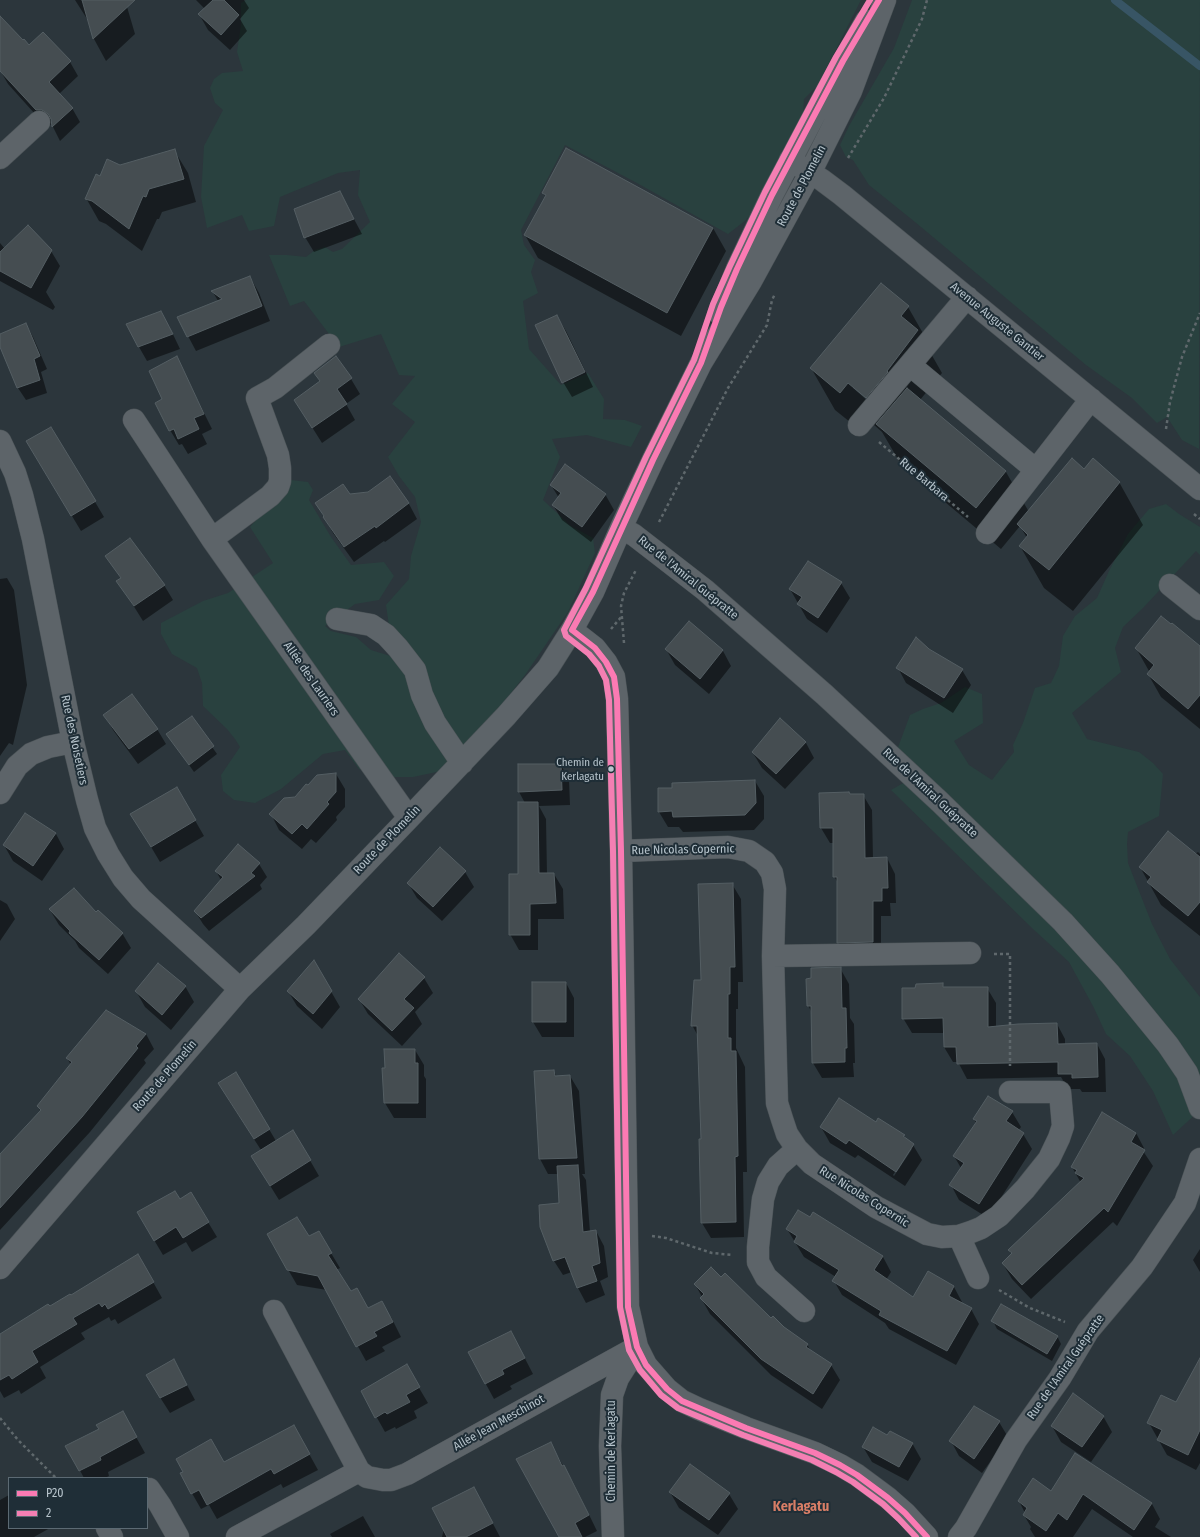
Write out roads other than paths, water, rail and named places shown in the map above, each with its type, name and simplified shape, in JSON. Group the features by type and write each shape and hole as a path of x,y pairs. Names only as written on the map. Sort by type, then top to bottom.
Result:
{"street":[{"name":"Route de Plomelin","path":"701,363 721,307 737,269 790,160 843,61 879,0"},
{"name":"Route de Plomelin","path":"0,1268 240,989 306,924 462,763 548,668 572,630 593,592 621,528 701,363 751,281 810,173 852,91 885,0"},
{"path":"0,158 38,122"},
{"name":"Avenue Auguste Gantier","path":"790,160 842,195 1200,489"},
{"path":"859,425 967,297"},
{"path":"212,539 270,496 278,487 280,481 278,455 257,398 275,388 329,345"},
{"path":"910,364 1036,470"},
{"path":"987,533 1091,399"},
{"name":"Allée des Lauriers","path":"134,420 212,539 409,818"},
{"name":"Rue des Noisetiers","path":"1,446 15,474 22,495 73,742 86,800 95,828 108,854 123,878 141,898 240,989"},
{"name":"Rue de l'Amiral Guépratte","path":"621,528 634,535 705,590 825,695 951,812 1063,922 1110,974 1168,1045 1187,1073 1199,1102"},
{"path":"1170,585 1200,609"},
{"path":"337,619 371,624 386,635 398,648 415,670 422,695 435,723 462,763"},
{"path":"572,630 601,655 614,677 618,720 628,1307 637,1347 646,1365 667,1389 682,1400 699,1409 739,1425 816,1453 840,1465 857,1475 888,1498 905,1513 927,1537"},
{"path":"0,793 17,766 31,754 48,747 73,742"},
{"name":"Rue Nicolas Copernic","path":"621,851 728,847 749,851 764,862 772,873 775,889 773,956 778,1103 787,1134 797,1149 812,1164 876,1207 909,1226 927,1234 942,1237 959,1236 981,1228 999,1216 1021,1194 1049,1159 1063,1126 1060,1092 1010,1092"},
{"path":"773,956 970,953"},
{"path":"797,1149 778,1166 768,1182 763,1199 758,1262 764,1273 804,1311"},
{"name":"Rue de l'Amiral Guépratte","path":"959,1537 969,1523 1016,1440 1060,1378 1088,1331 1142,1267 1185,1203 1200,1159"},
{"path":"959,1236 978,1278"},
{"path":"237,1537 359,1471 274,1311"},
{"name":"Allée Jean Meschinot","path":"359,1471 367,1477 383,1480 391,1480 406,1474 637,1347"},
{"name":"Chemin de Kerlagatu","path":"613,1537 610,1446 612,1396 618,1378 637,1347"},
{"path":"148,1489 156,1499 178,1537"}],"waterway":[{"path":"1115,0 1200,66"}],"place":[{"name":"Chemin de Kerlagatu","path":"611,769"}],"district":[{"name":"Kerlagatu","path":"801,1507"}]}
